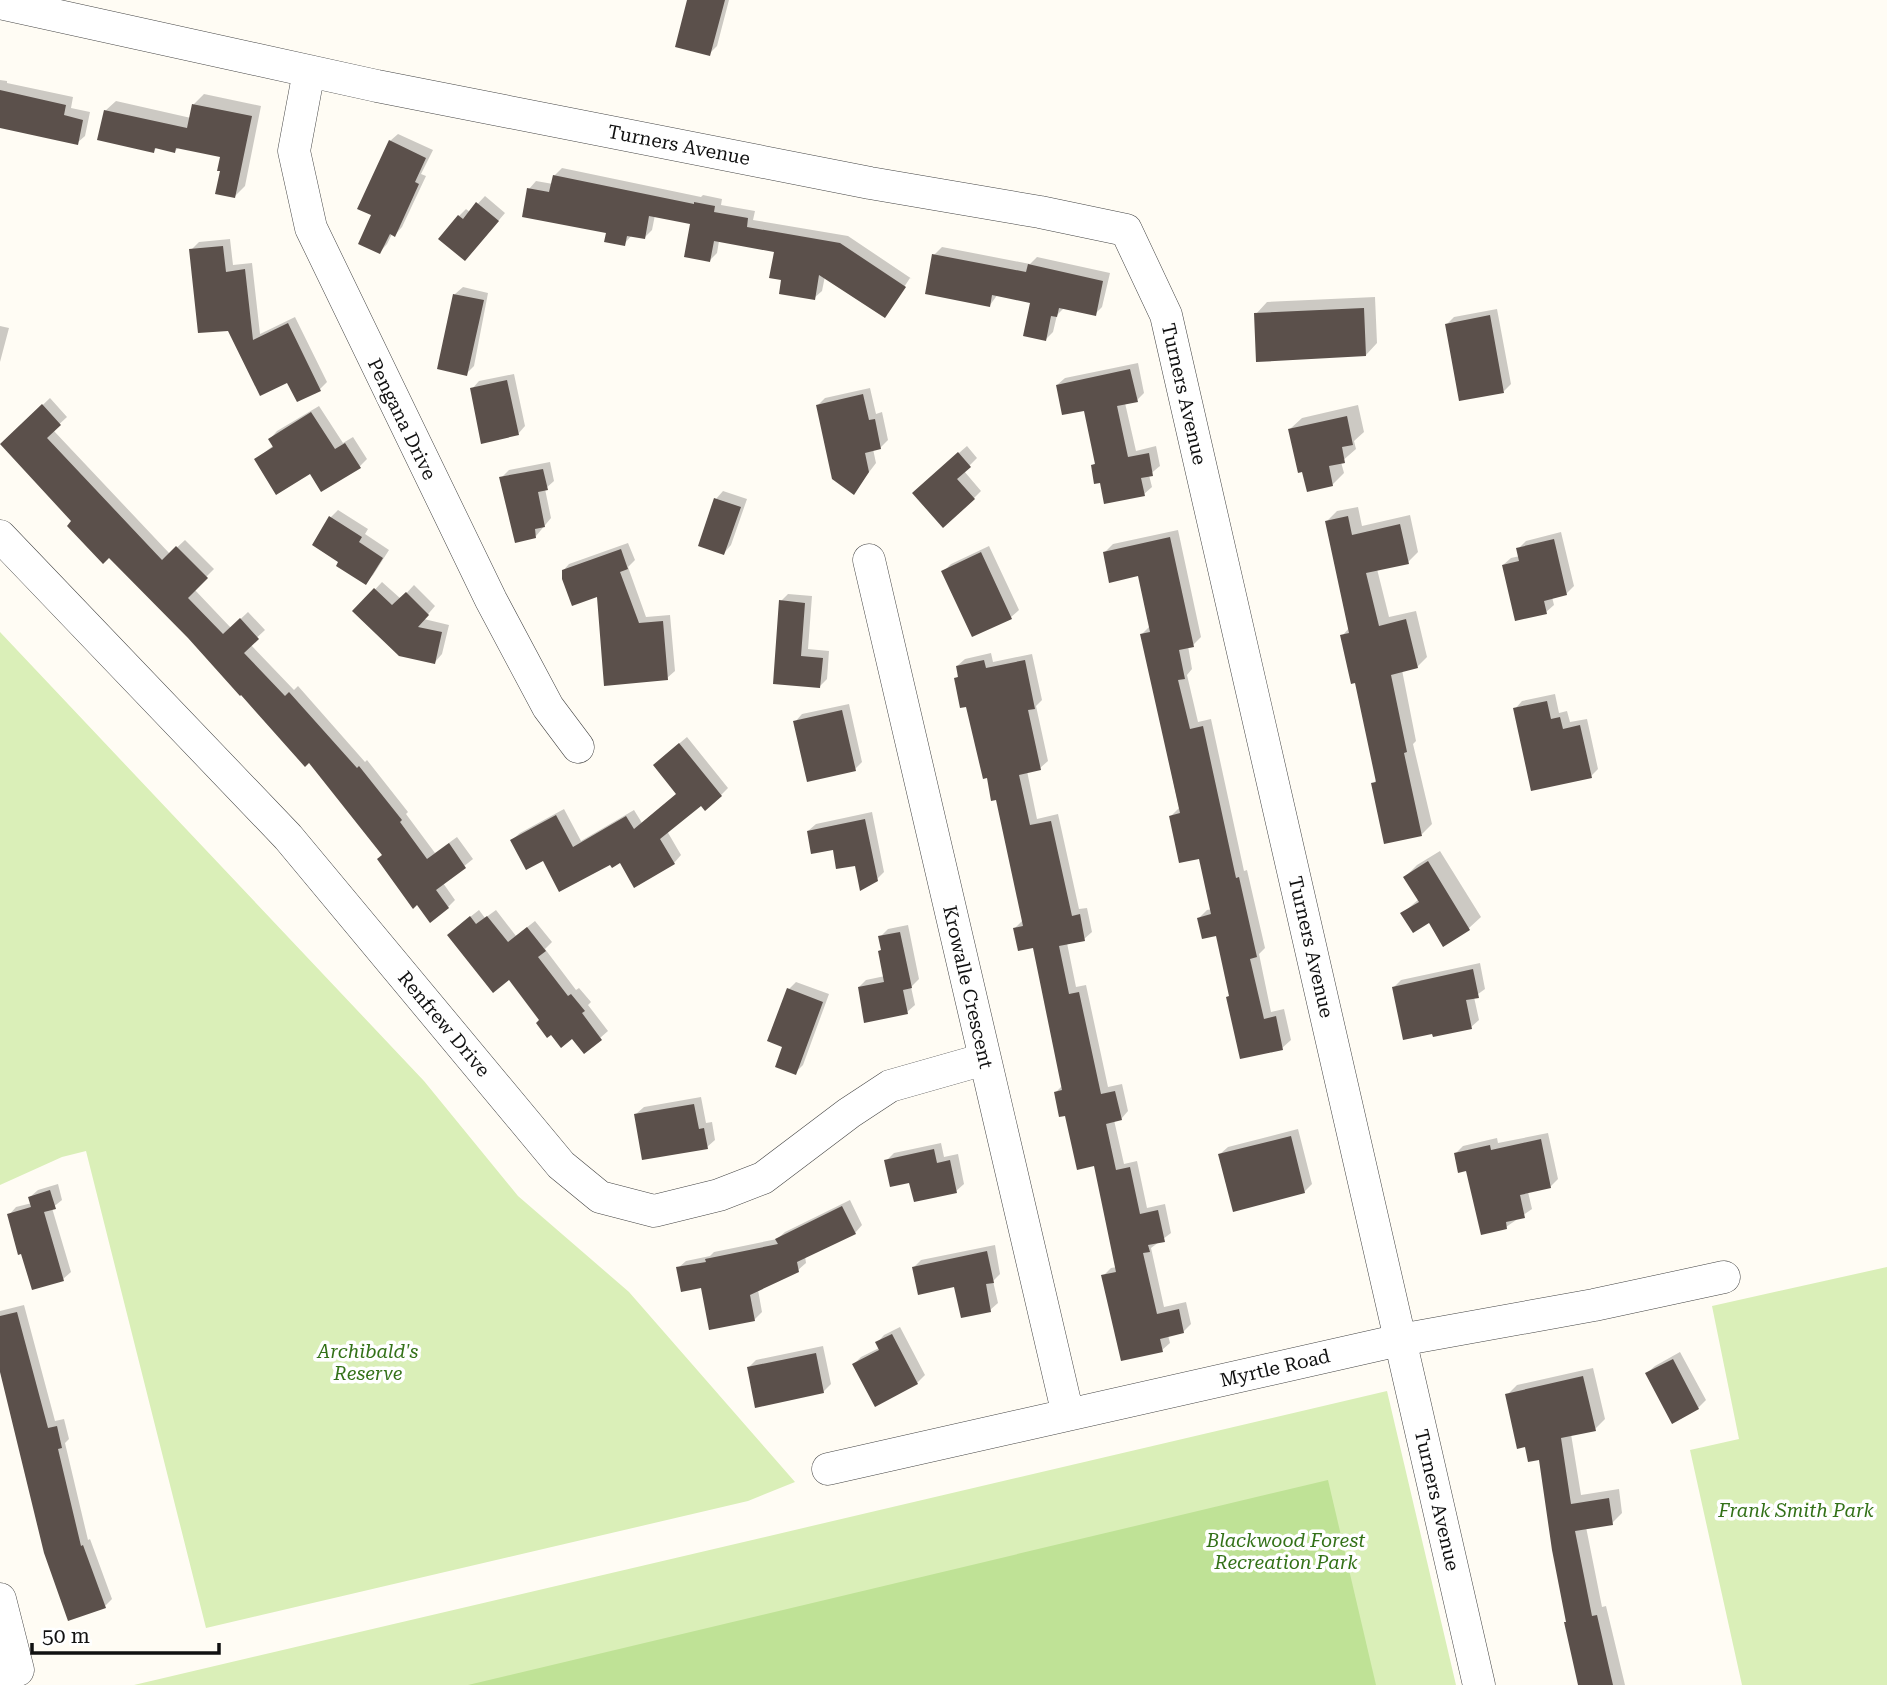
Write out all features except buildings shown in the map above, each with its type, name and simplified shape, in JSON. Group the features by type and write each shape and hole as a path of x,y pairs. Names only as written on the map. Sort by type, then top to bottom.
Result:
{"street":[{"name":"Turners Avenue","path":"0,3 309,71 843,178 1040,212 1126,230 1166,315 1479,1685"},
{"name":"Pengana Drive","path":"309,71 294,151 311,228 491,600 548,707 578,747"},
{"name":"Renfrew Drive","path":"0,536 288,837 561,1165 600,1197 654,1211 719,1195 763,1178 849,1112 890,1086 985,1059"},
{"name":"Krowalle Crescent","path":"869,560 1068,1415"},
{"name":"Myrtle Road","path":"828,1469 1400,1340 1594,1305 1724,1277"},
{"path":"0,1599 9,1672"}],"green space":[{"name":"Archibald's Reserve","path":"0,632 424,1081 518,1196 629,1292 795,1482 748,1501 206,1628 86,1151 62,1157 0,1185"},
{"name":"Frank Smith Park","path":"1887,1267 1887,1685 1742,1685 1690,1450 1739,1439 1712,1306"},
{"name":"Blackwood Forest Recreation Park","path":"1387,1391 1456,1685 134,1685"},
{"path":"1328,1480 1376,1685 468,1685"}]}
